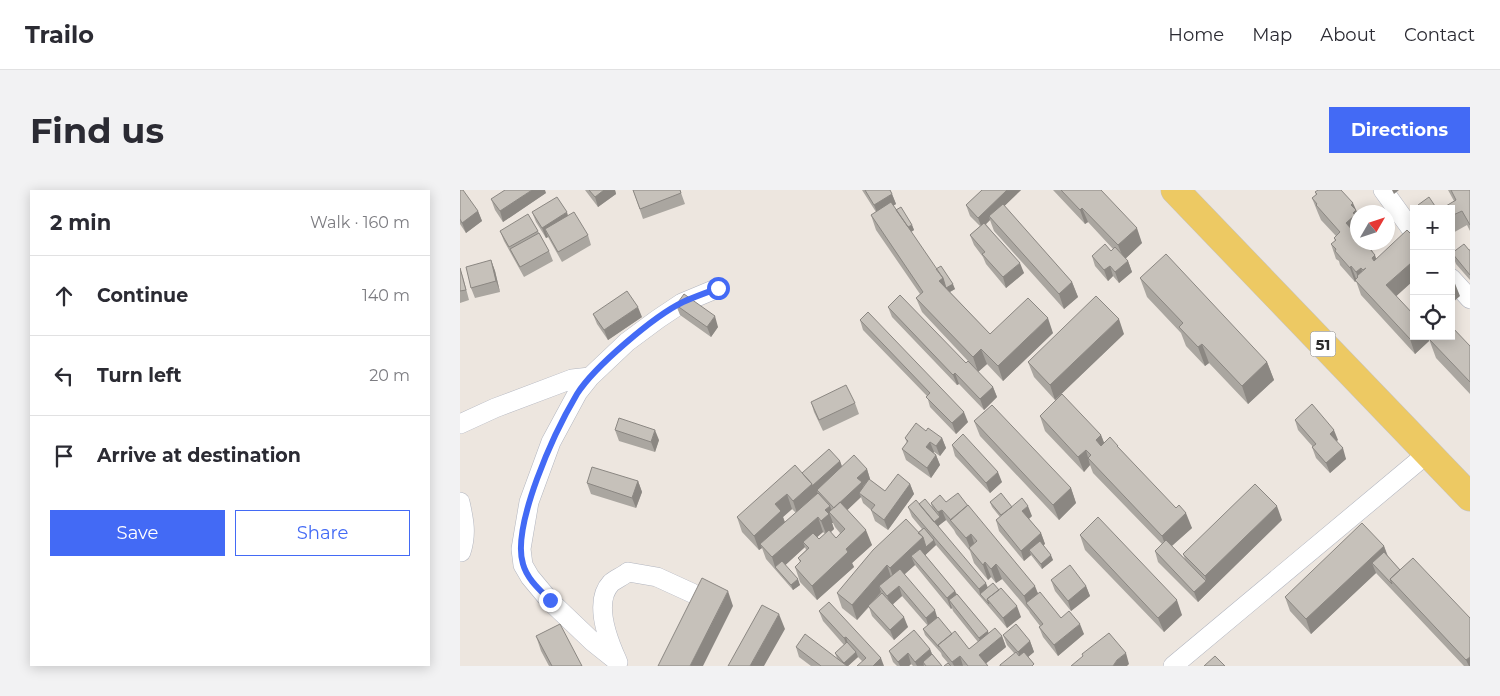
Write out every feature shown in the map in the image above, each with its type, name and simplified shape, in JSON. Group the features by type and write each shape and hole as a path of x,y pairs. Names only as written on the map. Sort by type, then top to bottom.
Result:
{"main road":[{"name":"51","path":"1175,190 1470,497"}],"street":[{"path":"1383,190 1410,227"},
{"path":"1455,282 1470,299"},
{"path":"618,664 564,614 530,577 523,565 521,549 529,502 551,442 578,392 590,377 627,342 658,318 682,303 718,288"},
{"path":"460,424 494,408 572,379 590,377"},
{"path":"1172,666 1428,453"},
{"path":"460,502 466,525 461,552"},
{"path":"618,664 609,642 602,613 605,594 611,584 628,572 657,577 692,593"}],"building":[{"path":"460,190 463,190 478,211 462,223 460,219"},
{"path":"505,190 532,190 500,211 491,199"},
{"path":"589,190 604,190 595,197"},
{"path":"633,190 680,190 681,193 640,209"},
{"path":"865,190 890,190 892,194 874,205"},
{"path":"982,190 1007,190 978,218 966,205"},
{"path":"1061,190 1101,190 1137,228 1118,245 1082,208 1080,210"},
{"path":"1318,190 1341,190 1353,203 1350,205 1350,219 1346,223 1350,228 1350,250 1371,250 1375,255 1372,258 1374,261 1386,250 1395,250 1395,241 1407,230 1410,233 1410,264 1386,285 1410,311 1410,339 1355,280 1366,268 1363,270 1361,268 1356,272 1335,251 1336,249 1331,244 1336,240 1334,238 1340,232 1316,205 1312,198 1317,194 1315,192"},
{"path":"1451,190 1470,190 1470,225 1462,211 1455,214 1455,205 1448,205 1456,200"},
{"path":"557,197 567,212 542,228 532,212"},
{"path":"1429,197 1434,205 1418,205"},
{"path":"891,202 943,278 939,281 990,334 1028,298 1048,318 998,366 981,349 973,357 916,298 923,292 871,215"},
{"path":"1003,204 1072,282 1059,294 989,216"},
{"path":"901,207 912,225 908,227 896,210"},
{"path":"574,212 588,235 558,252 545,229"},
{"path":"528,214 538,231 509,247 500,231"},
{"path":"984,223 1020,263 1003,277 982,254 985,252 970,235"},
{"path":"539,233 549,251 520,267 510,249"},
{"path":"1105,244 1111,251 1115,247 1128,261 1115,272 1110,266 1104,270 1092,256"},
{"path":"1464,244 1470,250 1470,275 1455,257 1455,251"},
{"path":"1166,254 1267,362 1242,386 1202,344 1198,347 1179,327 1183,323 1140,278"},
{"path":"491,260 496,281 471,288 466,267"},
{"path":"941,266 953,284 946,288 943,278 936,269"},
{"path":"460,268 466,290 460,291"},
{"path":"627,291 638,307 604,330 593,314"},
{"path":"684,294 715,316 707,327 676,305"},
{"path":"900,295 966,363 968,361 993,387 980,399 955,373 953,375 888,307"},
{"path":"1096,296 1119,319 1050,385 1028,362"},
{"path":"868,312 964,412 952,423 926,397 930,393 860,320"},
{"path":"1455,330 1470,346 1470,382 1430,340 1455,340"},
{"path":"846,385 855,403 819,420 811,402"},
{"path":"1062,394 1101,435 1096,440 1101,446 1110,437 1176,508 1179,505 1186,513 1162,536 1088,458 1091,455 1086,450 1078,457 1040,416"},
{"path":"1312,404 1334,430 1330,434 1343,448 1326,463 1312,447 1316,444 1295,420"},
{"path":"992,405 1071,488 1053,505 974,421"},
{"path":"619,418 655,430 651,442 615,430"},
{"path":"916,423 926,431 928,428 942,438 936,446 930,442 926,447 936,455 927,468 902,449 908,441 905,438"},
{"path":"963,434 998,472 986,483 952,445"},
{"path":"829,449 840,461 812,486 802,473"},
{"path":"854,455 867,469 857,478 862,482 834,508 817,490"},
{"path":"795,465 812,484 793,501 787,494 775,504 781,511 754,536 737,517"},
{"path":"592,467 638,481 632,498 587,483"},
{"path":"898,474 910,484 884,520 871,510 875,505 859,493 869,479 885,491"},
{"path":"1255,484 1277,506 1205,576 1183,554"},
{"path":"818,493 830,506 825,510 829,514 821,521 818,517 772,557 760,544"},
{"path":"958,493 968,505 951,520 942,510 938,512 931,503 940,495 946,502"},
{"path":"1001,493 1012,507 1001,515 990,502"},
{"path":"1022,498 1028,506 1022,511 1041,533 1021,551 996,520"},
{"path":"925,499 940,517 934,522 919,504"},
{"path":"916,500 986,583 979,589 908,507"},
{"path":"840,502 866,530 846,549 848,552 812,586 795,567 801,561 798,558 809,548 803,542 813,533 819,539 829,530 836,538 845,529 829,512"},
{"path":"968,505 1035,586 1024,596 996,564 991,569 985,562 983,565 969,548 977,541 971,534 966,538 950,520"},
{"path":"1098,517 1177,600 1158,618 1080,535"},
{"path":"906,519 923,537 890,568 887,565 852,605 837,593 873,550"},
{"path":"1362,523 1384,546 1306,619 1285,597"},
{"path":"924,528 934,540 926,547 923,537 918,533"},
{"path":"1166,540 1206,581 1194,592 1155,551"},
{"path":"1040,541 1051,555 1041,564 1029,550"},
{"path":"920,549 955,591 947,598 911,556"},
{"path":"1384,552 1400,570 1390,579 1392,584 1372,563"},
{"path":"1413,558 1470,618 1470,657 1466,660 1390,579"},
{"path":"782,561 798,579 791,585 775,567"},
{"path":"1070,565 1086,586 1068,601 1051,580"},
{"path":"900,569 935,610 926,618 899,586 887,596 879,586"},
{"path":"702,578 728,591 690,666 658,666"},
{"path":"993,583 999,590 987,599 989,604 980,594"},
{"path":"1001,588 1017,606 1003,618 987,599"},
{"path":"1040,592 1061,618 1069,611 1080,624 1054,645 1039,627 1043,624 1026,603"},
{"path":"882,593 904,617 890,630 868,606"},
{"path":"957,594 988,631 979,638 949,600"},
{"path":"829,602 881,658 873,666 857,666 866,658 819,611"},
{"path":"762,605 779,614 750,666 728,666"},
{"path":"938,617 952,634 938,645 939,647 923,629"},
{"path":"560,624 582,666 552,666 536,636"},
{"path":"1016,624 1030,641 1018,652 1003,635"},
{"path":"995,628 1002,636 979,655 988,666 968,666 960,656 952,662 938,645 955,631 969,649"},
{"path":"914,630 930,649 915,662 908,653 898,662 889,651"},
{"path":"1109,633 1126,653 1113,666 1071,666 1083,656 1082,654"},
{"path":"805,634 847,666 821,666 796,647"},
{"path":"847,642 856,652 844,663 835,653"},
{"path":"1016,652 1019,656 1024,652 1034,664 1032,666 1000,666"},
{"path":"932,654 942,666 926,666 923,662"},
{"path":"1215,656 1225,666 1204,666"}],"route":[{"path":"550,600 530,577 523,565 521,549 529,502 551,442 578,392 590,377 627,342 658,318 682,303 718,288"}]}
